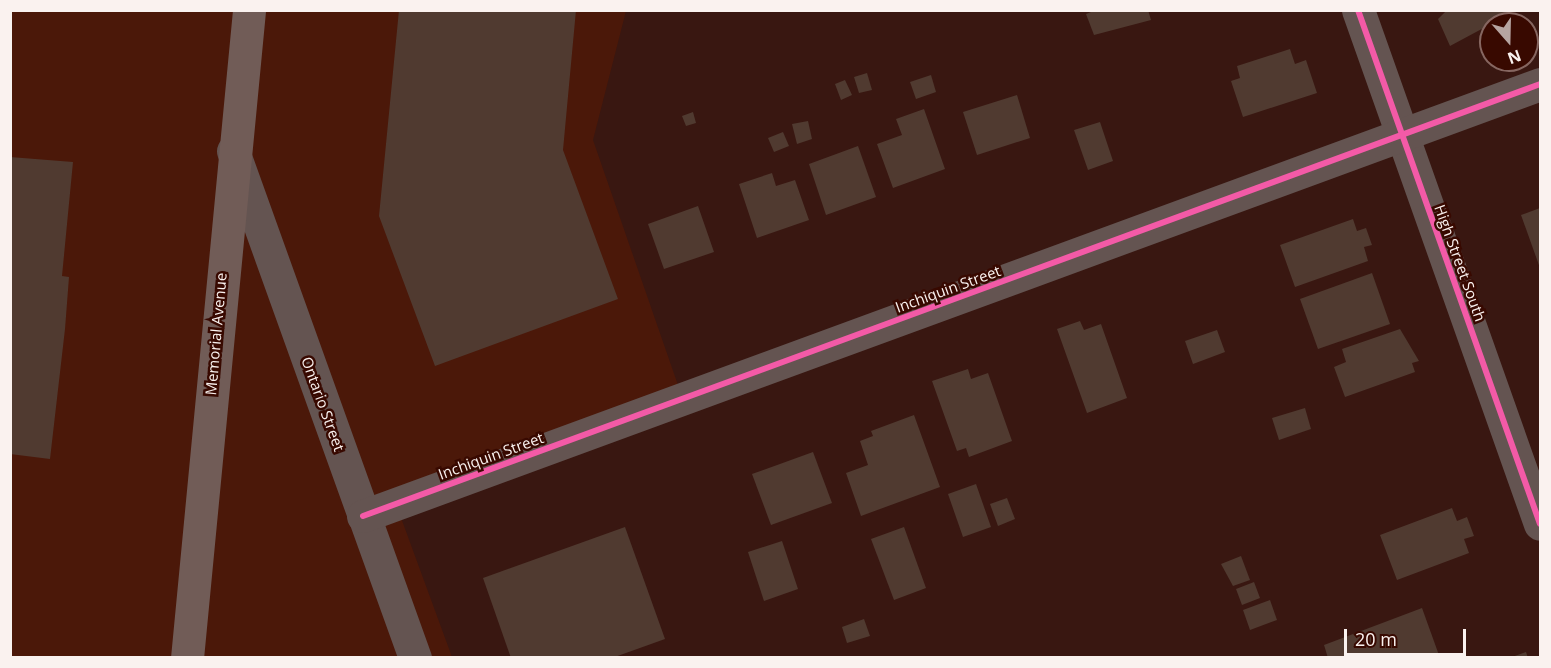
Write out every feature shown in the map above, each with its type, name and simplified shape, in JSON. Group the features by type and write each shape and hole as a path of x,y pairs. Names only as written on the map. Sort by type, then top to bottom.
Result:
{"main road":[{"name":"Memorial Avenue","path":"187,657 233,150 249,10"}],"street":[{"name":"High Street South","path":"1358,10 1540,524"},
{"name":"Inchiquin Street","path":"363,516 1540,84"},
{"name":"Ontario Street","path":"233,150 415,657"}],"shaded area":[{"path":"10,11 626,11 593,140 688,414 400,515 452,657 11,657"}],"building":[{"path":"399,10 576,10 563,150 618,299 435,366 379,216"},
{"path":"1096,10 1148,10 1151,20 1094,35 1086,14"},
{"path":"1447,10 1508,10 1509,12 1479,12 1479,30 1450,46 1438,19"},
{"path":"1290,49 1295,64 1306,60 1317,93 1243,117 1231,81 1240,78 1237,66"},
{"path":"867,73 872,90 859,93 854,77"},
{"path":"931,75 936,92 916,99 910,82"},
{"path":"845,80 852,95 841,100 835,84"},
{"path":"1017,95 1030,138 977,155 963,112"},
{"path":"924,109 945,169 893,188 877,144 902,135 896,119"},
{"path":"693,112 696,123 686,126 682,116"},
{"path":"808,121 812,139 797,144 792,124"},
{"path":"1100,122 1113,161 1088,170 1074,130"},
{"path":"783,132 789,146 774,152 768,138"},
{"path":"858,146 876,197 826,215 809,164"},
{"path":"10,157 73,162 62,276 69,277 65,329 50,459 10,454"},
{"path":"772,173 776,186 795,180 809,220 757,238 739,184"},
{"path":"698,206 714,252 664,269 648,224"},
{"path":"1540,208 1540,268 1521,215"},
{"path":"1353,219 1357,231 1366,228 1372,245 1364,247 1368,261 1295,287 1280,245"},
{"path":"1372,273 1390,324 1318,349 1300,299"},
{"path":"1080,321 1084,330 1101,324 1127,398 1087,413 1057,329"},
{"path":"1400,329 1419,361 1412,363 1415,372 1345,397 1334,367 1346,362 1342,349"},
{"path":"1217,330 1225,352 1193,364 1185,341"},
{"path":"968,369 971,379 988,373 1012,441 969,457 966,448 957,451 932,381"},
{"path":"1305,408 1311,429 1279,440 1272,418"},
{"path":"914,415 940,487 861,516 846,473 868,465 860,441 873,436 871,431"},
{"path":"813,452 832,503 771,525 752,474"},
{"path":"976,484 991,527 963,537 948,494"},
{"path":"1007,498 1015,519 998,526 990,504"},
{"path":"1452,508 1457,521 1467,517 1474,536 1464,539 1469,553 1397,580 1380,535"},
{"path":"625,527 665,639 612,658 511,658 483,578"},
{"path":"904,527 926,588 894,600 871,539"},
{"path":"782,541 798,589 764,601 748,552"},
{"path":"1241,556 1250,580 1233,586 1221,564"},
{"path":"1254,582 1260,598 1242,605 1236,589"},
{"path":"1270,600 1277,620 1250,630 1243,610"},
{"path":"1422,608 1440,658 1328,658 1324,645"},
{"path":"864,619 870,636 847,643 842,627"},
{"path":"1526,652 1528,658 1512,658 1512,657"}],"cycle path":[{"path":"1358,10 1540,524"},
{"path":"363,516 1540,84"}]}
